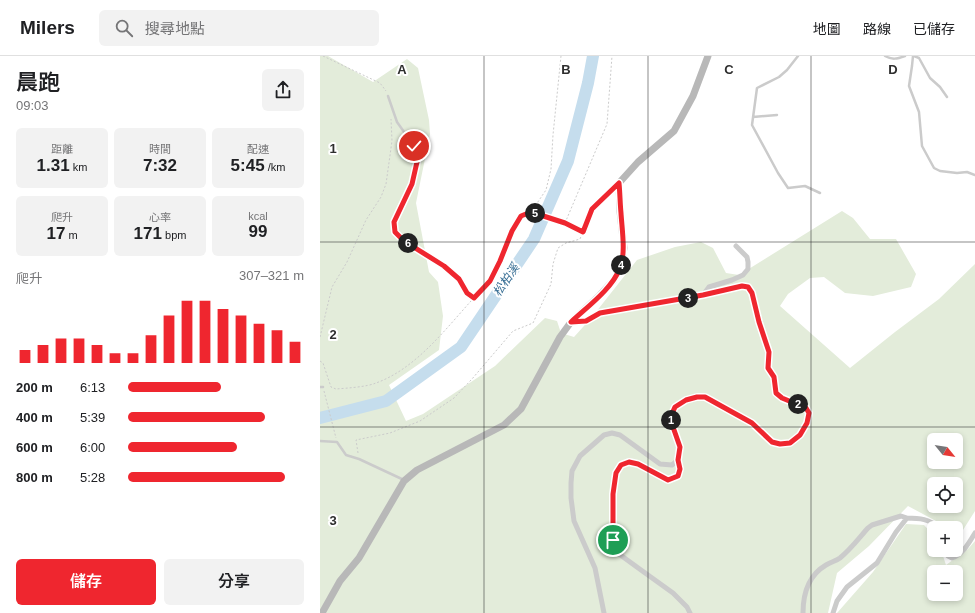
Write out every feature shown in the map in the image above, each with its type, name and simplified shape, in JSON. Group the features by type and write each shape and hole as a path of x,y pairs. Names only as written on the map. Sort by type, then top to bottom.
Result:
{"main road":[{"path":"322,613 340,581 359,558 404,481 417,470 504,425 521,409 560,337 571,322 613,281 620,267 624,248 619,183 638,162 674,131 693,96 708,56"}],"street":[{"path":"703,295 709,287 743,275 748,269 747,257 736,246"},
{"path":"571,322 586,321 600,313 703,295 742,286 748,287 752,293 759,322 769,352 768,368 774,377 776,393 782,398 806,408 809,413 807,423 800,435 790,443 780,444 772,442 752,423 705,397 697,397 686,400 675,407 671,416 680,447 678,460 680,469 678,476 668,480 638,464 629,462 621,465 616,473 613,494 613,540 619,554 673,593 687,607 690,613"},
{"path":"604,613 595,568 574,521 570,483 572,471 580,456 604,435 612,433 620,435 660,464 672,465 678,460"},
{"path":"803,613 803,603 806,590 812,577 825,565 839,559 872,525 901,516 928,521"},
{"path":"833,613 837,601 847,587 877,563 896,532 907,518"},
{"path":"963,551 975,533"}],"lane":[{"path":"798,56 787,70 757,88 752,124 778,173 788,188 805,186 820,193"},
{"path":"885,56 889,59 896,59 905,56"},
{"path":"947,97 940,87 930,78 919,58 913,56 909,86 919,112 922,146 934,168 940,171 957,173 967,172 975,175"},
{"path":"388,96 398,122 414,146 417,162 412,184 394,222 395,232 404,241 444,266 459,279 467,293 474,298"},
{"path":"753,117 777,115"},
{"path":"320,441 338,442 346,455 404,481"}],"path":[{"path":"324,56 380,83 388,96"},
{"path":"320,361 323,363 331,387 336,389 376,383 399,372 417,359 490,281 512,231 521,216 531,212 546,190 551,168 561,56"},
{"path":"565,223 607,124 612,56"},
{"path":"320,337 332,287 347,262 366,220 386,184 392,141 391,119"},
{"path":"359,460 356,440 390,433 420,421 454,398 513,331 533,323 551,284 553,264 558,248 566,243 580,239 592,209 619,183"},
{"path":"531,212 565,223 583,232"},
{"path":"321,387 338,442"}],"green space":[{"path":"320,56 328,56 373,82 407,59 418,68 429,120 430,134 416,203 429,272 438,282 443,316 439,350 389,385 406,421 423,414 495,366 545,318 557,321 561,333 574,337 592,317 637,260 675,247 701,242 713,248 726,273 739,275 842,211 853,218 870,239 896,239 916,274 911,287 873,296 845,293 824,277 810,278 788,294 780,306 850,368 939,299 975,264 975,511 963,530 963,521 936,521 908,506 869,546 837,573 828,613 320,613"},
{"path":"906,524 924,525 927,528 927,557 943,557 946,565 957,557 963,557 963,553 975,541 975,613 837,613 873,572"}],"waterway":[{"name":"松柏溪","path":"320,418 386,401 461,347 534,239 568,161 588,83 593,56"}],"route":[{"path":"414,146 417,162 412,184 394,222 395,232 404,241 444,266 459,279 467,293 474,298 490,281 512,231 521,216 531,212 565,223 583,232 592,209 619,183 624,248 620,267 613,281 571,322 586,321 600,313 703,295 742,286 748,287 752,293 759,322 769,352 768,368 774,377 776,393 782,398 806,408 809,413 807,423 800,435 790,443 780,444 772,442 752,423 705,397 697,397 686,400 675,407 671,416 680,447 678,460 680,469 678,476 668,480 638,464 629,462 621,465 616,473 613,494 613,540"}]}
